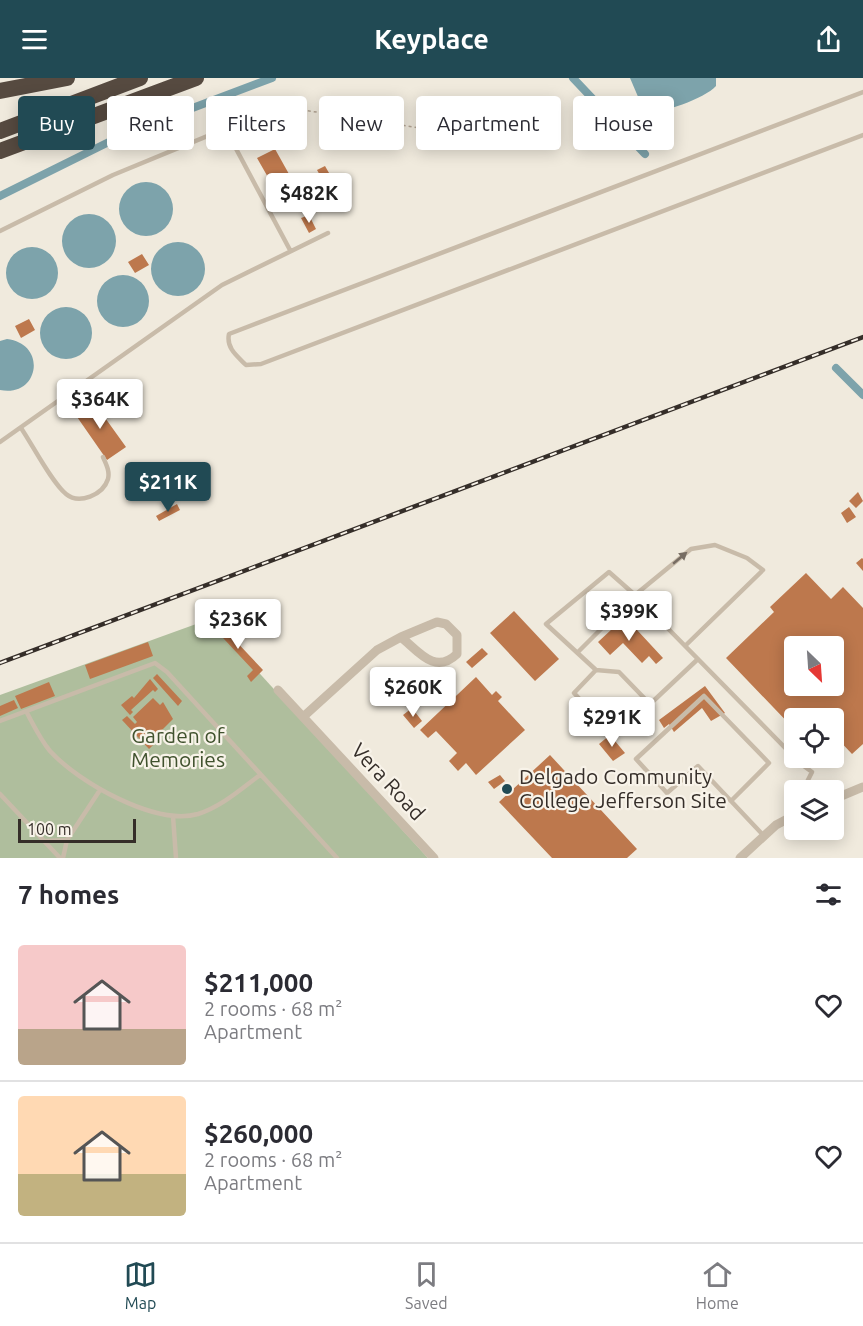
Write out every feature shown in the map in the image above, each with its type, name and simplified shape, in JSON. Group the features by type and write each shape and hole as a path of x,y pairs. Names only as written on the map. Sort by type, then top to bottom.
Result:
{"highway":[{"path":"0,131 140,78"},
{"path":"95,117 196,78"},
{"path":"0,86 61,80"},
{"path":"0,91 61,80"},
{"path":"0,151 18,145"},
{"path":"0,159 19,150"}],"street":[{"path":"303,717 377,650 401,637 428,624 446,624 457,635 457,654 448,663 437,664 401,637"},
{"name":"Vera Road","path":"278,690 434,858"},
{"path":"844,795 863,787"},
{"path":"740,858 784,821"}],"lane":[{"path":"863,92 229,334 228,341 232,350 246,365 261,364 863,135"},
{"path":"0,231 113,175 206,136"},
{"path":"237,150 290,250"},
{"path":"0,442 192,305 290,250 328,233"},
{"path":"21,428 62,490 74,498 91,497 105,485 108,470 103,457"},
{"path":"578,652 635,595 691,549 715,545 747,558 763,570 685,646"},
{"path":"650,704 619,672 596,670 546,624 609,572 635,595 801,764 813,772 809,780"},
{"path":"596,670 574,693 615,737 698,659"},
{"path":"0,721 155,663 167,672 337,858"},
{"path":"731,801 768,762 704,696 636,759 667,793 698,766 731,801 764,836"},
{"path":"26,711 48,749 64,765 100,790 121,800 173,816 197,814 211,809 260,775"},
{"path":"0,794 62,858 67,840 100,790"},
{"path":"173,816 176,858"},
{"path":"44,841 67,840"}],"path":[{"path":"307,111 416,127"}],"green space":[{"name":"Garden of Memories","path":"210,619 428,858 0,858 0,695"}],"water":[{"path":"630,78 716,78 716,86 710,91 674,107 674,96 638,96"},
{"path":"141,182 151,182 161,186 169,194 173,209 169,224 161,232 151,236 141,236 131,232 123,224 119,214 119,204 123,194 131,186"},
{"path":"89,214 99,216 108,222 114,231 116,241 114,251 108,260 99,266 89,268 79,266 70,260 64,251 62,241 64,231 70,222 79,216"},
{"path":"178,242 188,244 197,250 203,259 205,269 203,279 197,288 188,294 178,296 168,294 159,288 153,279 151,269 153,259 159,250 168,244"},
{"path":"32,247 46,251 54,259 58,273 54,287 46,295 32,299 18,295 10,287 6,273 10,259 18,251"},
{"path":"118,275 128,275 137,279 145,287 149,301 145,315 137,323 128,327 118,327 109,323 101,315 97,306 97,296 101,287 109,279"},
{"path":"61,307 71,307 85,314 92,333 85,352 71,359 61,359 51,355 44,348 40,338 40,328 44,318 51,311"},
{"path":"7,339 20,343 29,350 34,369 30,379 23,386 13,390 0,390 0,341"}],"building":[{"path":"276,150 294,183 277,193 257,158"},
{"path":"325,166 340,192 324,197 315,181 321,177 317,170"},
{"path":"309,215 316,229 309,233 301,218"},
{"path":"142,254 149,265 135,273 128,262"},
{"path":"29,319 35,330 21,338 15,326"},
{"path":"99,398 103,404 98,408 126,447 107,460 75,414"},
{"path":"858,492 863,501 856,508 849,501"},
{"path":"177,504 180,510 159,521 156,516"},
{"path":"849,507 856,517 847,523 841,513"},
{"path":"863,559 863,571 856,563"},
{"path":"806,573 831,599 843,587 863,608 863,744 852,754 844,746 844,708 784,708 784,719 726,658 774,612 770,607"},
{"path":"514,611 559,659 535,681 490,633"},
{"path":"625,617 663,658 656,664 649,656 642,663 623,643 610,655 598,642"},
{"path":"214,618 263,670 251,682 247,676 253,670 209,623"},
{"path":"148,642 153,656 90,679 85,665"},
{"path":"482,648 488,654 472,668 466,662"},
{"path":"157,674 182,701 178,706 153,678"},
{"path":"476,677 492,695 496,691 502,697 498,701 525,730 476,775 466,763 458,771 449,761 457,753 436,731 428,738 420,730"},
{"path":"150,679 158,689 155,692 153,690 131,710 133,712 130,715 121,705 132,696 134,698"},
{"path":"49,682 55,696 21,709 15,696"},
{"path":"434,683 439,688 428,692 422,687"},
{"path":"705,686 725,713 711,721 702,708 674,732 669,724 664,728 659,720"},
{"path":"153,698 160,705 163,702 173,719 153,739 148,733 145,735 154,744 149,749 122,720 127,716 135,724 137,722 133,717"},
{"path":"14,700 18,708 0,716 0,706"},
{"path":"412,708 422,721 414,728 403,715"},
{"path":"610,735 625,753 613,761 599,744"},
{"path":"550,755 637,849 627,858 552,858 499,802"},
{"path":"500,775 505,781 494,789 488,782"}],"waterway":[{"path":"0,196 129,132 272,78"},
{"path":"573,78 645,154"},
{"path":"836,368 863,395"}],"railway":[{"path":"0,663 863,337"}],"place":[{"name":"Delgado Community College Jefferson Site","path":"507,789"}]}
